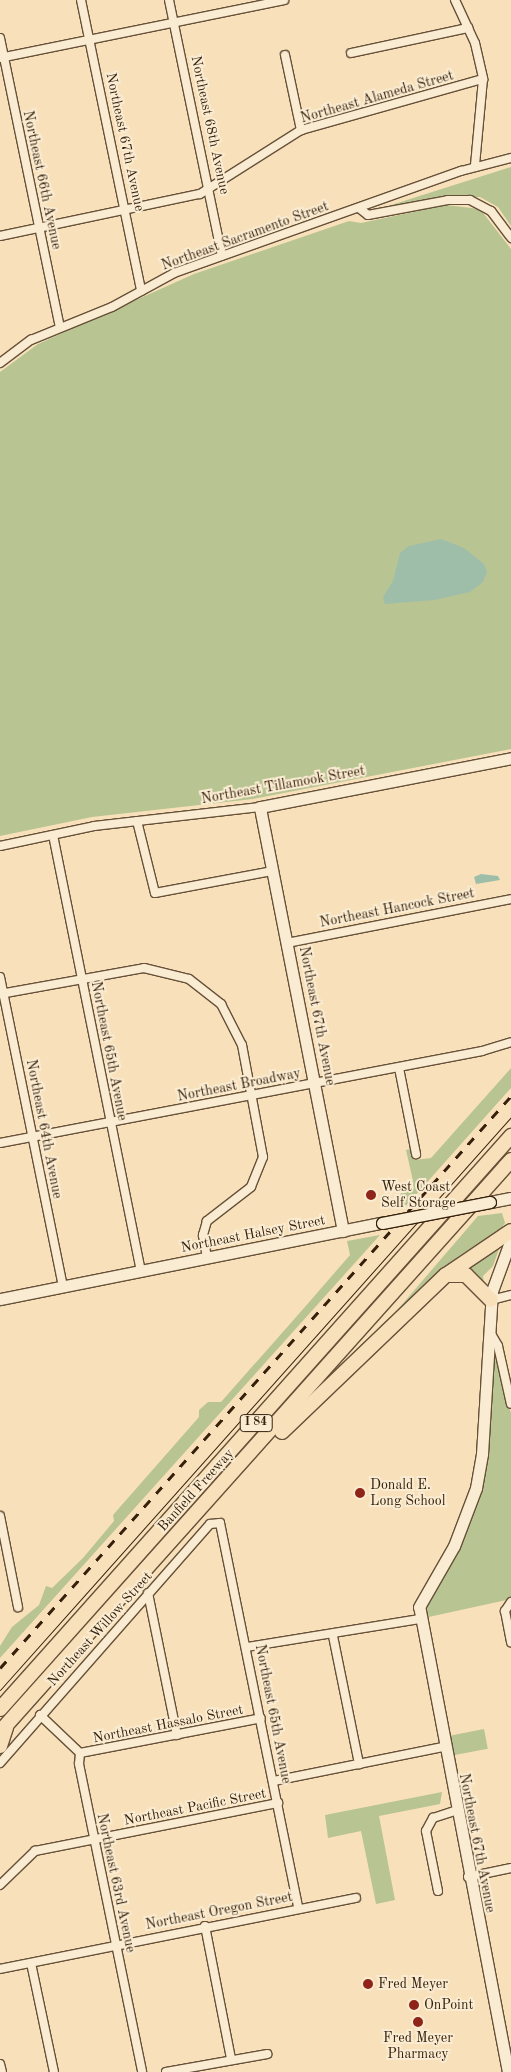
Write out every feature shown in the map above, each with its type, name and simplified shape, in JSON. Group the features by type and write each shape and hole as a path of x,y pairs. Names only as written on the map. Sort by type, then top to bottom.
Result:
{"highway":[{"name":"Banfield Freeway","path":"0,1709 511,1136"},
{"name":"Banfield Freeway","path":"3,1730 511,1160"},
{"path":"224,1484 446,1275 511,1231"},
{"path":"446,1275 466,1275 478,1282 491,1300"},
{"path":"0,1746 3,1730"}],"street":[{"name":"Northeast 67th Avenue","path":"81,0 140,290"},
{"name":"Northeast 68th Avenue","path":"169,0 222,256"},
{"path":"2,58 284,0"},
{"path":"455,0 468,28 483,79 475,166"},
{"path":"351,53 468,28"},
{"name":"Northeast 66th Avenue","path":"0,38 2,58 60,328"},
{"path":"285,55 301,130"},
{"name":"Northeast Alameda Street","path":"0,236 209,191 301,130 483,79"},
{"name":"Northeast Sacramento Street","path":"0,363 31,340 140,290 222,256 475,166 511,158"},
{"path":"359,208 368,215 448,200 470,200 491,210 511,238"},
{"name":"Northeast Tillamook Street","path":"0,846 137,821 260,807 511,760"},
{"name":"Northeast 67th Avenue","path":"260,807 343,1231"},
{"path":"137,821 155,893 273,871"},
{"name":"Northeast 65th Avenue","path":"53,835 141,1271"},
{"name":"Northeast Hancock Street","path":"287,943 511,899"},
{"path":"2,994 144,968 168,971 201,986 234,1025 253,1096 263,1148 261,1171 246,1192 210,1216 203,1236 207,1258"},
{"name":"Northeast 64th Avenue","path":"0,977 63,1286"},
{"name":"Northeast Broadway","path":"0,1144 399,1068 511,1042"},
{"path":"399,1068 416,1154"},
{"name":"Northeast Halsey Street","path":"0,1299 490,1202 510,1201"},
{"path":"247,1647 333,1636 419,1619 422,1597 454,1546 476,1488 490,1332 491,1300 511,1238"},
{"path":"491,1300 511,1296"},
{"path":"490,1332 498,1346 511,1404"},
{"path":"0,1516 18,1607"},
{"name":"Northeast Willow Street","path":"0,1763 40,1715 210,1524 223,1527"},
{"name":"Northeast 65th Avenue","path":"223,1527 298,1907"},
{"path":"148,1593 177,1735"},
{"path":"508,1604 511,1642"},
{"name":"Northeast 67th Avenue","path":"419,1619 455,1811 508,2072"},
{"path":"333,1636 359,1764"},
{"path":"40,1715 80,1754"},
{"name":"Northeast Hassalo Street","path":"80,1754 261,1718"},
{"name":"Northeast Pacific Street","path":"274,1781 443,1747"},
{"name":"Northeast 63rd Avenue","path":"80,1754 94,1840 142,2072"},
{"name":"Northeast Pacific Street","path":"0,1885 30,1854 278,1803"},
{"path":"438,1891 426,1831 434,1818 455,1811"},
{"path":"468,1877 511,1868"},
{"name":"Northeast Oregon Street","path":"0,1969 298,1907 356,1898"},
{"path":"204,1926 231,2059"},
{"path":"31,1962 54,2072"},
{"path":"166,2072 267,2054"},
{"path":"0,2064 2,2072"}],"shaded area":[{"path":"511,167 511,226 498,207 480,197 446,197 388,206"},
{"path":"446,205 480,209 511,249 511,749 253,799 92,817 0,836 0,372 38,344 194,274 349,221 361,223"},
{"path":"441,539 464,548 484,564 487,572 483,582 470,592 435,600 385,604 383,597 393,581 400,553 409,546"},
{"path":"481,874 498,876 500,880 476,884 474,877"},
{"path":"511,1068 511,1088 405,1207 394,1209 390,1205 413,1181 406,1150 410,1149 414,1160 431,1158"},
{"path":"502,1213 505,1223 500,1230 459,1256 393,1315 478,1216"},
{"path":"380,1235 0,1658 0,1646 12,1627 39,1605 46,1586 52,1588 83,1558 114,1521 113,1515 199,1417 199,1410 208,1402 221,1402 350,1255 347,1241"},
{"path":"500,1246 493,1266 483,1276 484,1285 466,1270 468,1261"},
{"path":"492,1347 511,1413 511,1599 424,1618 424,1606 461,1546 483,1487"},
{"path":"484,1729 488,1749 453,1755 450,1736"},
{"path":"442,1792 440,1804 379,1816 395,1900 376,1904 361,1831 328,1838 325,1815"}],"tram line":[{"path":"0,1690 511,1117"}],"railway":[{"path":"0,1668 511,1096"}],"place":[{"name":"West Coast Self Storage","path":"371,1195"},
{"name":"Donald E. Long School","path":"360,1493"},
{"name":"Fred Meyer","path":"368,1984"},
{"name":"OnPoint","path":"414,2005"},
{"name":"Fred Meyer Pharmacy","path":"418,2022"}]}
